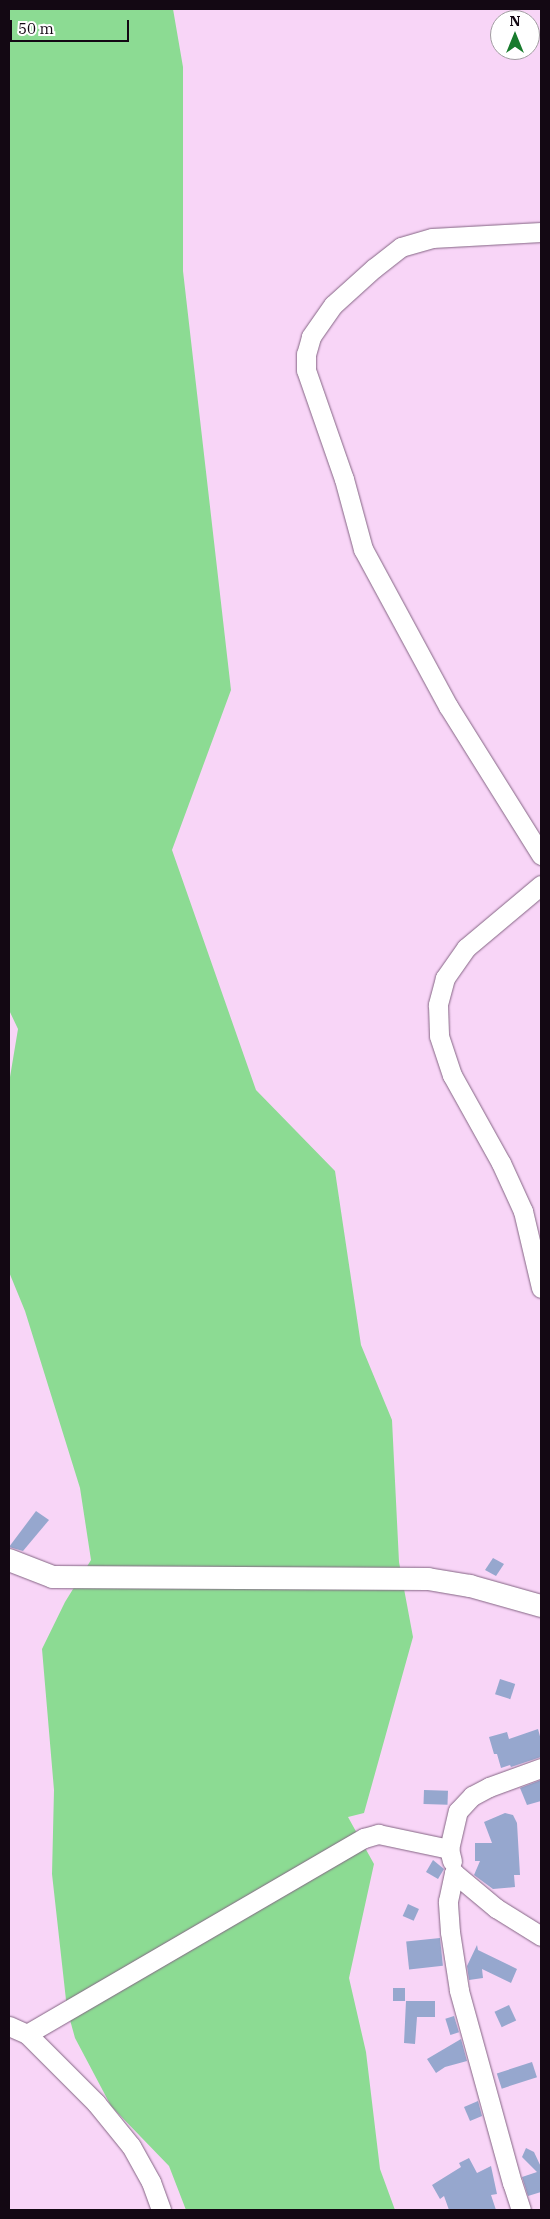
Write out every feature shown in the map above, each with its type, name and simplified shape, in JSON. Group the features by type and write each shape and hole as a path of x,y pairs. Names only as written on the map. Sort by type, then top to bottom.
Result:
{"street":[{"path":"541,232 432,238 401,247 374,268 333,305 311,337 306,354 306,370 344,479 363,549 453,713 541,855"},
{"path":"541,885 466,948 445,978 438,1005 439,1036 452,1075 501,1163 523,1211 541,1288"},
{"path":"9,1560 53,1577 428,1579 470,1586 541,1606"},
{"path":"522,2210 512,2183 459,1990 450,1932 448,1901 454,1872 449,1849 458,1811 472,1796 489,1787 541,1768"},
{"path":"27,2034 364,1838 378,1834 449,1849"},
{"path":"454,1872 496,1908 541,1936"},
{"path":"9,2026 27,2034 96,2103 131,2146 151,2182 161,2210"}],"shaded area":[{"path":"9,9 173,9 183,67 183,271 231,690 172,850 256,1090 335,1171 361,1345 392,1420 399,1562 413,1637 364,1813 348,1817 374,1864 349,1978 366,2052 380,2169 395,2210 186,2210 169,2166 111,2106 75,2038 67,2009 52,1874 54,1790 42,1649 65,1602 91,1560 80,1488 25,1311 9,1272 9,1083 18,1029 9,1010"}],"building":[{"path":"36,1511 49,1520 23,1551 9,1547"},
{"path":"493,1558 504,1564 496,1576 485,1570"},
{"path":"500,1679 515,1684 510,1699 495,1694"},
{"path":"538,1729 541,1740 541,1757 511,1767 510,1765 501,1768 489,1737 507,1732 509,1739"},
{"path":"541,1780 541,1801 527,1805 520,1788"},
{"path":"424,1790 448,1791 447,1805 424,1804"},
{"path":"505,1813 513,1815 517,1823 520,1875 514,1875 515,1887 493,1889 474,1875 480,1861 475,1861 475,1843 492,1843 484,1822"},
{"path":"433,1860 444,1869 438,1879 426,1872"},
{"path":"408,1904 419,1909 414,1921 403,1916"},
{"path":"440,1938 443,1966 409,1969 406,1942"},
{"path":"477,1945 478,1950 517,1969 511,1983 482,1969 483,1978 469,1980 467,1966"},
{"path":"393,1988 405,1988 405,2001 393,2001"},
{"path":"406,2001 435,2001 435,2017 417,2017 415,2044 404,2043"},
{"path":"509,2005 516,2020 502,2027 494,2012"},
{"path":"454,2016 459,2032 450,2035 445,2019"},
{"path":"461,2039 467,2061 445,2067 436,2073 427,2059"},
{"path":"532,2062 537,2077 502,2089 497,2073"},
{"path":"478,2101 482,2116 470,2121 464,2107"},
{"path":"526,2148 534,2152 541,2167 541,2192 528,2196 522,2177 537,2172 522,2157"},
{"path":"469,2158 477,2173 491,2166 497,2194 491,2195 496,2210 449,2210 444,2196 440,2199 432,2185 461,2167 459,2163"}]}
